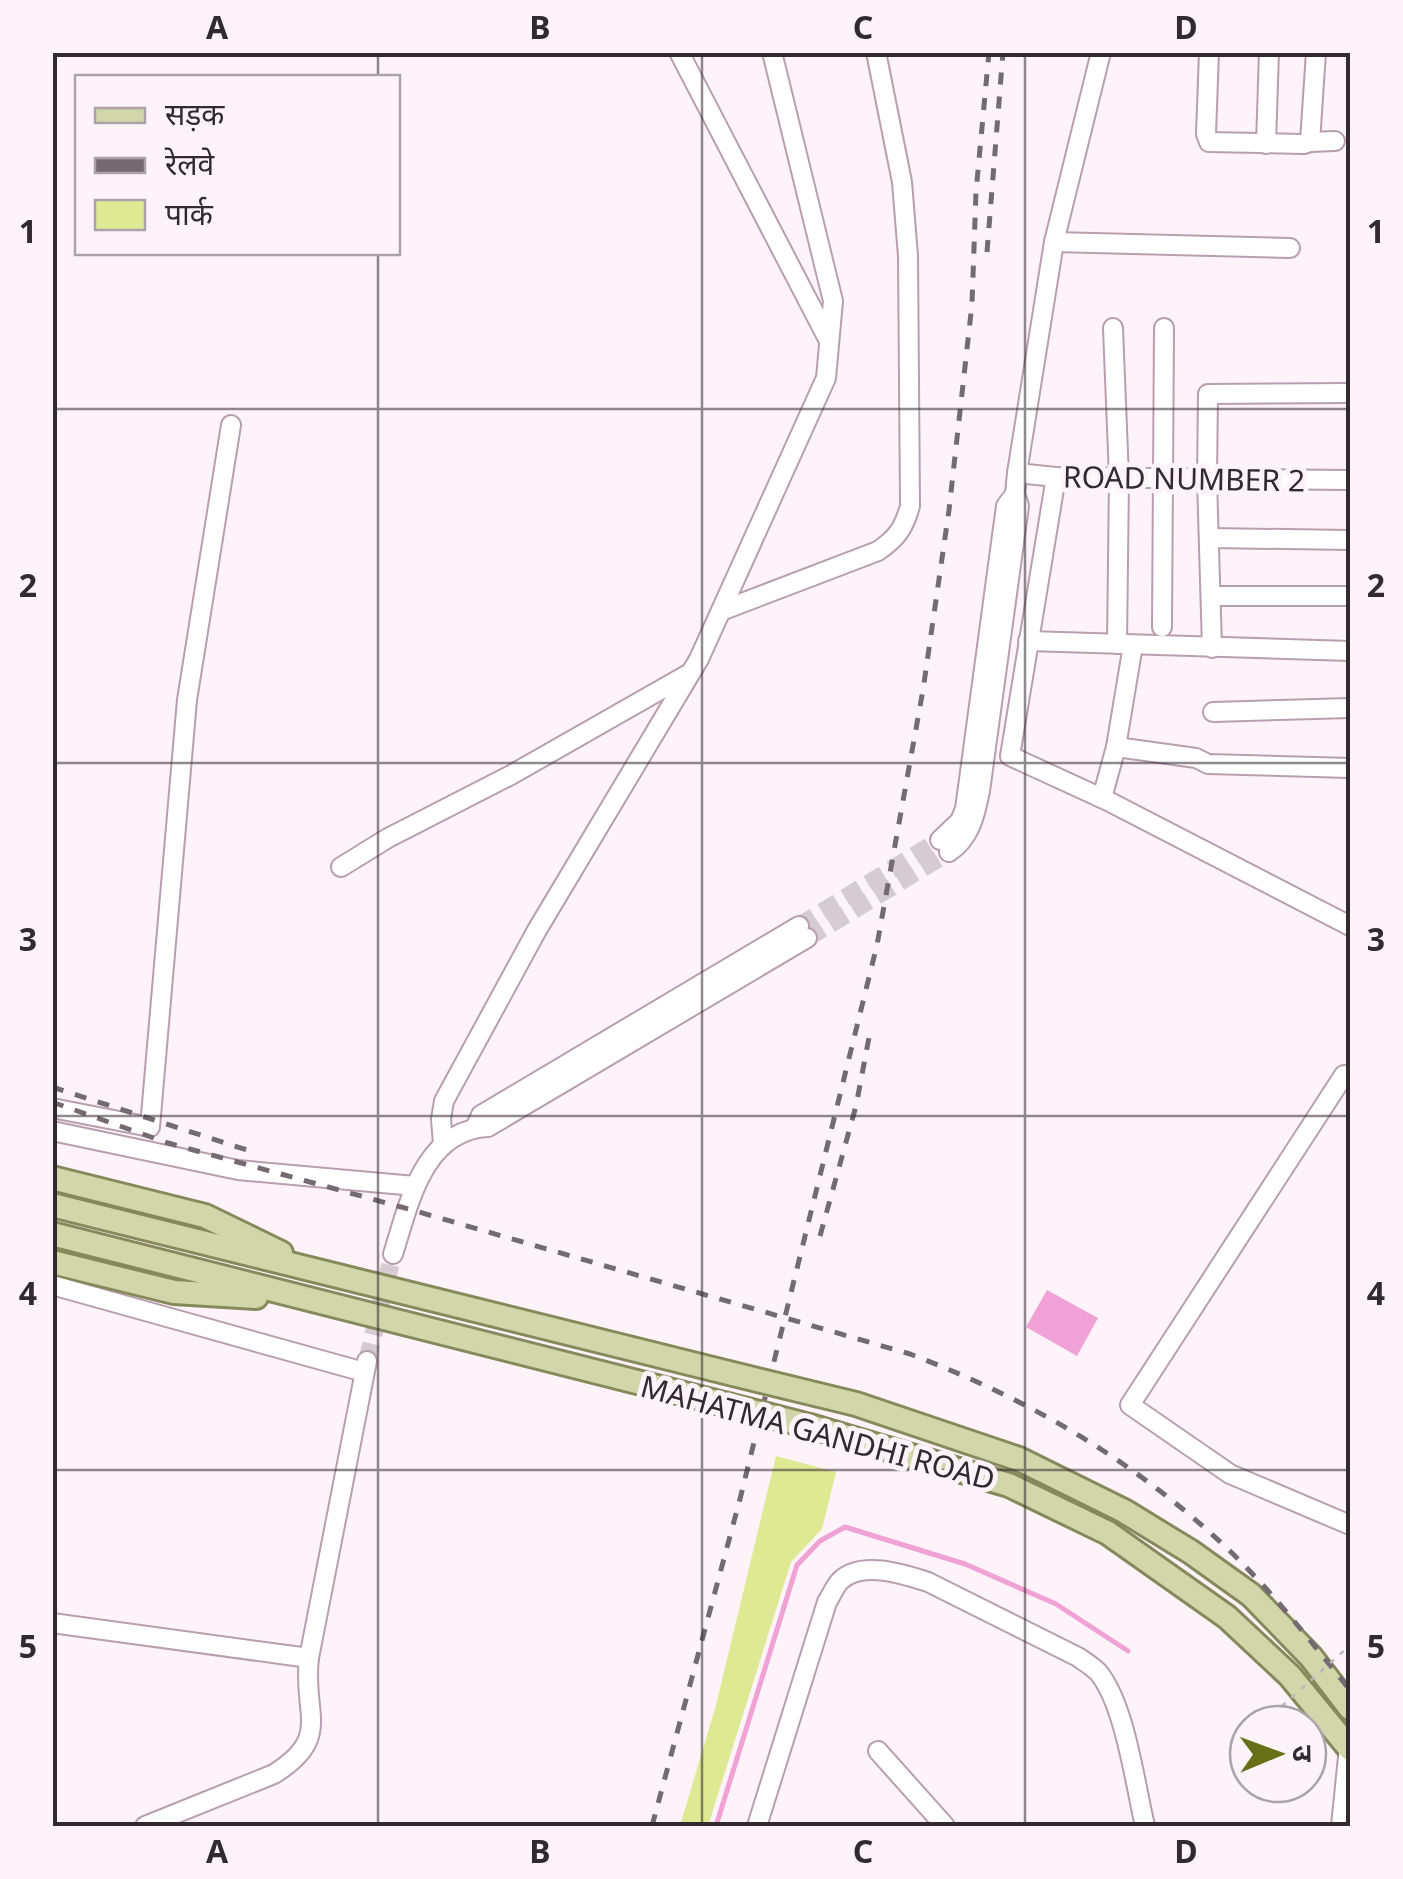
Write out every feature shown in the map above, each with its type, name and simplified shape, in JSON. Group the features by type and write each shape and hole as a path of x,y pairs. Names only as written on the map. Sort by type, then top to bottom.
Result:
{"main road":[{"path":"52,1178 205,1216 323,1273"},
{"path":"52,1205 323,1273"},
{"path":"52,1234 319,1302"},
{"path":"52,1262 174,1292 319,1302"},
{"name":"MAHATMA GANDHI ROAD","path":"323,1273 856,1404 1018,1458 1124,1512 1191,1552 1251,1595 1350,1706"},
{"name":"MAHATMA GANDHI ROAD","path":"319,1302 810,1426 1009,1485 1108,1533 1228,1616 1290,1676 1350,1748"}],"street":[{"path":"679,52 829,341"},
{"path":"443,1144 440,1120 444,1101 536,930 691,673 826,378 832,301 772,52"},
{"path":"721,611 878,551 896,539 905,525 910,506 908,256 902,182 876,52"},
{"path":"944,846 965,808 1006,506 1014,494 1054,242 1101,52"},
{"path":"1209,52 1207,139 1214,143 1266,144 1335,141"},
{"path":"1266,144 1269,52"},
{"path":"1310,142 1316,52"},
{"path":"1054,242 1290,248"},
{"path":"1102,798 1116,747 1125,645 1112,328"},
{"path":"1162,627 1164,328"},
{"path":"1212,648 1208,394 1350,394"},
{"path":"52,1108 150,1127 187,700 231,425"},
{"name":"ROAD NUMBER 2","path":"1017,474 1056,478 1350,480"},
{"path":"1056,478 1010,756 1102,798 1350,926"},
{"path":"1209,538 1350,540"},
{"path":"1211,596 1350,596"},
{"path":"1028,640 1350,652"},
{"path":"340,867 388,838 511,776 691,673"},
{"path":"1213,712 1350,708"},
{"path":"1116,747 1196,758 1208,764 1350,768"},
{"path":"393,1254 415,1186 432,1155 443,1144 476,1128 481,1116 803,932"},
{"path":"1344,1075 1130,1405 1230,1474 1350,1525"},
{"path":"52,1131 238,1170 415,1186"},
{"path":"52,1286 366,1366 309,1658 306,1678 310,1738 303,1752 274,1774 145,1826"},
{"path":"757,1826 827,1602 841,1579 869,1569 928,1582 1095,1669 1117,1706 1144,1826"},
{"path":"52,1623 309,1658"},
{"path":"1341,1826 1350,1748"},
{"path":"878,1751 946,1826"}],"path":[{"path":"1284,1704 1346,1648 1350,1653"}],"green space":[{"path":"776,1456 836,1472 822,1529 791,1562 708,1826 680,1826 716,1705"}],"shaded area":[{"path":"1047,1290 1098,1318 1077,1356 1026,1327"}],"waterway":[{"path":"716,1826 797,1565 820,1541 845,1527 965,1564 1056,1604 1128,1651"}],"tunnel":[{"path":"799,926 940,840"},
{"path":"807,938 949,852"},
{"path":"367,1361 393,1254"}],"railway":[{"path":"652,1826 740,1499 877,945 923,690 949,510 972,304 976,192 989,52"},
{"path":"987,252 1003,52"},
{"path":"820,1236 856,1106 871,1027"},
{"path":"52,1087 247,1150"},
{"path":"52,1102 168,1143 910,1354 955,1372 1081,1436 1158,1490 1247,1568 1350,1690"}]}
